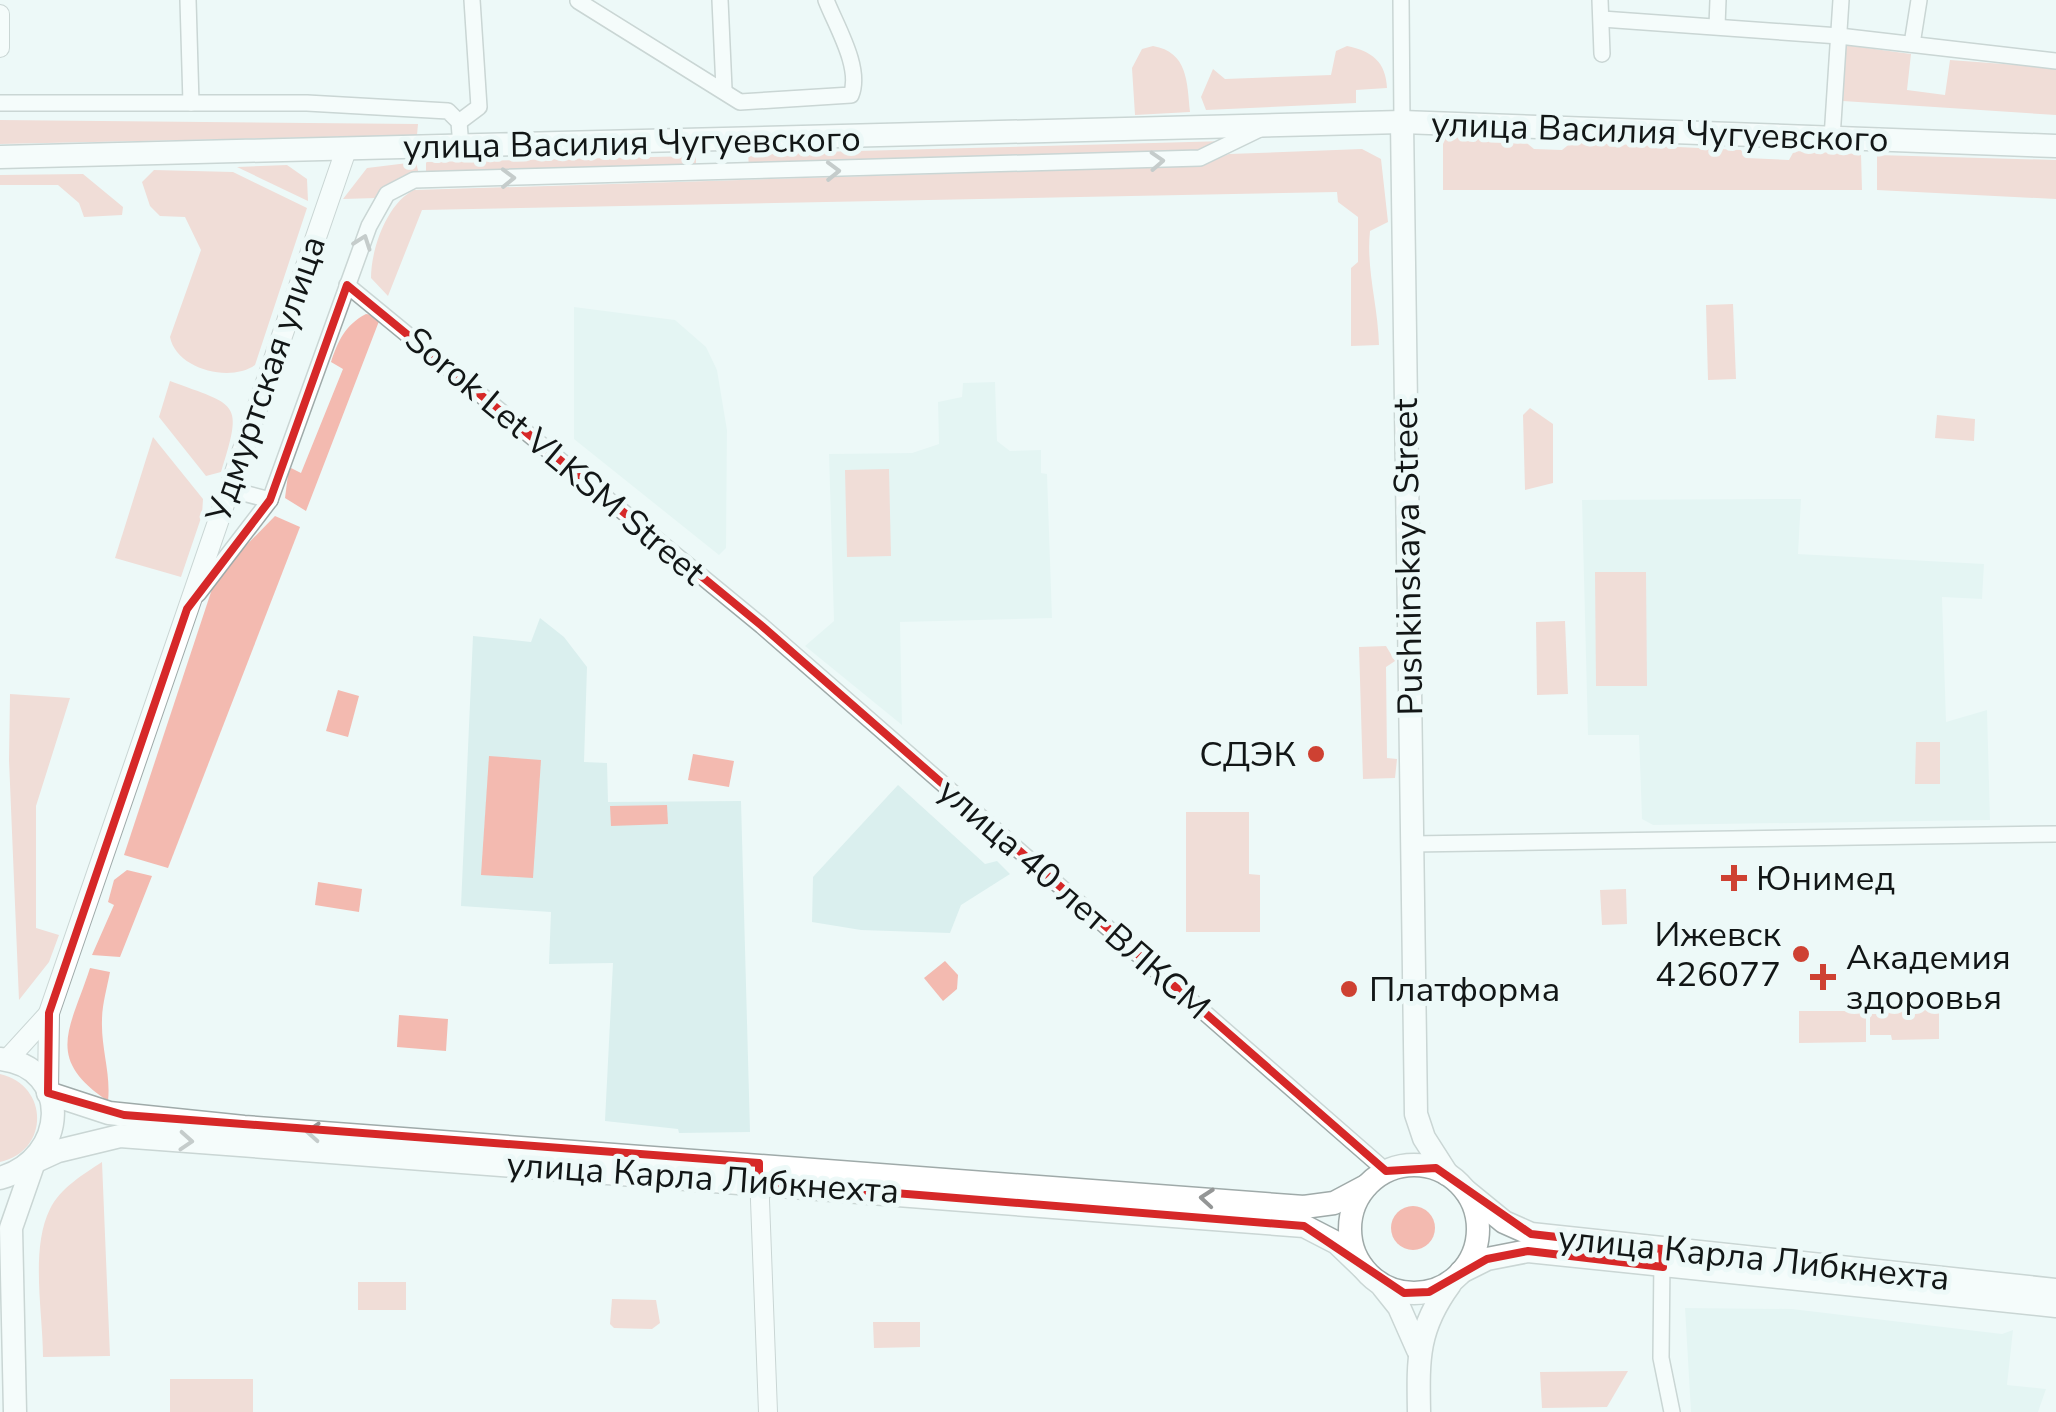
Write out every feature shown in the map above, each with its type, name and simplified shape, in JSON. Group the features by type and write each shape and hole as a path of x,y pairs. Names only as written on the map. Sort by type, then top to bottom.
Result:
{"main road":[{"name":"улица Василия Чугуевского","path":"0,156 1402,122 2056,146"},
{"name":"Pushkinskaya Street","path":"1402,122 1416,1114 1424,1138 1447,1174"},
{"name":"Удмуртская улица","path":"48,1092 49,1013 346,150"},
{"name":"Удмуртская улица","path":"4,1059 49,1013"},
{"name":"улица Карла Либкнехта","path":"4,1059 38,1078 48,1092 109,1113 1304,1226 1337,1243 1362,1268"},
{"path":"15,1412 12,1228 34,1162 52,1130 48,1092"},
{"name":"Pushkinskaya Street","path":"1386,1171 1404,1144 1416,1114"},
{"name":"улица Карла Либкнехта","path":"0,1178 58,1151 120,1136 1304,1206 1334,1203 1366,1186"},
{"path":"1418,1350 1399,1307 1362,1268 1351,1245 1350,1220 1366,1186 1386,1171 1417,1164 1447,1174 1466,1191 1478,1226 1474,1251 1436,1302 1418,1350 1419,1412"},
{"name":"улица Карла Либкнехта","path":"1466,1191 1504,1222 1531,1234 1651,1256 2056,1306"},
{"name":"улица Карла Либкнехта","path":"1457,1277 1487,1259 1528,1251 1651,1256 2056,1290"},
{"path":"1380,1284 1417,1294 1457,1277"}],"street":[{"path":"188,0 191,103"},
{"path":"460,122 479,107 472,0"},
{"path":"720,0 724,88"},
{"path":"578,1 724,88 740,102 851,95 855,85 852,70 826,0"},
{"name":"Pushkinskaya Street","path":"1401,0 1402,122"},
{"path":"1600,0 1602,54"},
{"path":"1717,26 1718,0"},
{"path":"1832,138 1841,0"},
{"path":"1912,44 1919,0"},
{"path":"0,14 0,48"},
{"path":"1602,19 1839,36 2056,61"},
{"path":"0,102 425,108 448,111 460,122 460,147"},
{"name":"улица Василия Чугуевского","path":"383,201 414,180 1200,158 1264,128"},
{"name":"Удмуртская улица","path":"187,609 270,500 347,285 383,201"},
{"name":"улица 40 лет ВЛКСМ","path":"347,285 762,626 1386,1171"},
{"path":"228,488 270,500"},
{"path":"1412,844 2056,834"},
{"path":"759,1172 768,1412"},
{"path":"1651,1256 1672,1412"}],"highlighted area":[{"path":"347,285 762,626 1386,1171 1436,1168 1531,1234 1662,1249 1663,1267 1528,1251 1487,1259 1429,1292 1404,1293 1304,1226 759,1182 759,1163 124,1115 48,1093 49,1013 187,609 270,500"}],"shaded area":[{"path":"1845,45 1911,54 1907,90 1945,95 1950,60 2056,68 2056,115 1843,101"},
{"path":"1153,46 1173,55 1184,70 1190,112 1135,115 1132,68 1142,49"},
{"path":"1347,46 1376,59 1384,71 1387,88 1356,90 1356,103 1206,110 1201,97 1213,69 1225,79 1331,75 1336,51"},
{"path":"0,120 418,124 417,135 0,144"},
{"path":"1443,137 1522,139 1534,149 1562,150 1572,142 1741,150 1746,158 1789,160 1794,151 1861,154 1862,190 1443,190"},
{"path":"1226,141 1200,152 749,167 748,154"},
{"path":"1362,149 1381,159 1388,222 1370,231 1379,345 1351,346 1351,268 1358,262 1358,217 1338,202 1337,192 422,210 388,296 371,278 382,228 396,205 414,190 1199,166 1229,154"},
{"path":"1877,155 2056,160 2056,199 1877,190"},
{"path":"696,156 696,170 426,176 426,162"},
{"path":"416,162 419,175 387,185 376,198 343,199 367,168"},
{"path":"287,165 307,179 308,201 237,167"},
{"path":"154,170 233,172 307,208 255,365 232,373 205,370 174,348 170,337 201,250 185,217 160,216 150,206 142,182"},
{"path":"83,174 123,207 122,215 84,217 79,203 58,185 0,185 0,175"},
{"path":"1733,304 1736,379 1708,380 1706,305"},
{"path":"574,307 675,320 706,347 717,370 727,430 726,548 719,555 574,439"},
{"path":"366,314 381,316 306,511 285,498 289,467 301,473 343,369 331,362 336,347 348,328"},
{"path":"170,381 222,402 229,409 232,431 221,472 206,476 159,417"},
{"path":"995,382 997,441 1010,451 1041,450 1041,473 1047,474 1052,618 900,622 902,725 805,646 834,621 829,454 912,453 939,444 938,402 962,397 963,383"},
{"path":"1530,408 1553,424 1553,483 1525,490 1523,415"},
{"path":"1937,415 1975,419 1974,441 1935,438"},
{"path":"153,437 203,499 202,515 181,577 115,558"},
{"path":"889,469 891,556 847,557 845,470"},
{"path":"1801,499 1798,554 1984,564 1982,599 1942,597 1946,722 1987,710 1990,820 1653,825 1642,819 1639,735 1588,735 1582,500"},
{"path":"275,516 300,527 168,868 124,855 212,589 223,569"},
{"path":"1595,572 1646,572 1647,686 1596,686"},
{"path":"540,618 564,637 587,667 584,762 607,763 608,802 741,801 750,1132 679,1133 678,1129 605,1121 613,963 549,964 551,912 461,906 473,636 531,642"},
{"path":"1565,621 1568,694 1537,695 1536,622"},
{"path":"1386,646 1395,661 1386,667 1387,758 1397,759 1395,778 1363,779 1359,647"},
{"path":"338,690 359,696 348,737 326,731"},
{"path":"10,694 70,698 36,806 36,928 59,935 49,962 19,1000 9,760"},
{"path":"1916,742 1940,742 1940,784 1915,784"},
{"path":"693,754 734,761 729,787 688,780"},
{"path":"489,756 541,760 533,878 481,875"},
{"path":"898,785 985,864 997,861 1010,874 961,905 950,933 861,930 812,922 813,877"},
{"path":"667,805 668,824 611,826 610,806"},
{"path":"1186,812 1249,812 1249,874 1260,875 1260,932 1186,932"},
{"path":"127,870 152,876 120,957 92,955 114,905 108,902 114,880"},
{"path":"318,882 362,889 359,912 315,905"},
{"path":"1626,889 1627,924 1602,925 1600,890"},
{"path":"945,961 958,975 957,989 943,1001 924,978"},
{"path":"90,968 110,972 102,1020 108,1101 75,1071 69,1056 70,1026"},
{"path":"1870,996 1891,996 1892,1010 1939,1009 1939,1039 1892,1040 1891,1035 1870,1035"},
{"path":"1799,1011 1866,1011 1866,1042 1799,1043"},
{"path":"399,1015 448,1019 446,1051 397,1047"},
{"path":"0,1074 16,1080 28,1091 37,1118 28,1145 16,1156 0,1162"},
{"path":"102,1162 110,1356 43,1357 39,1262 44,1225 60,1194"},
{"path":"1413,1206 1429,1212 1435,1228 1429,1244 1413,1250 1397,1244 1391,1228 1397,1212"},
{"path":"358,1282 406,1282 406,1310 358,1310"},
{"path":"612,1299 656,1300 660,1323 652,1329 614,1328 610,1324"},
{"path":"1685,1308 1792,1309 2002,1334 2013,1330 2007,1385 2046,1389 2038,1412 1691,1412"},
{"path":"873,1322 920,1322 920,1347 874,1348"},
{"path":"1628,1371 1607,1407 1542,1408 1540,1372"},
{"path":"170,1379 253,1379 253,1412 170,1412"}],"place":[{"name":"СДЭК","path":"1316,754"},
{"name":"Юнимед","path":"1734,878"},
{"name":"Ижевск 426077","path":"1801,954"},
{"name":"Академия здоровья","path":"1823,977"},
{"name":"Платформа","path":"1349,989"}]}
